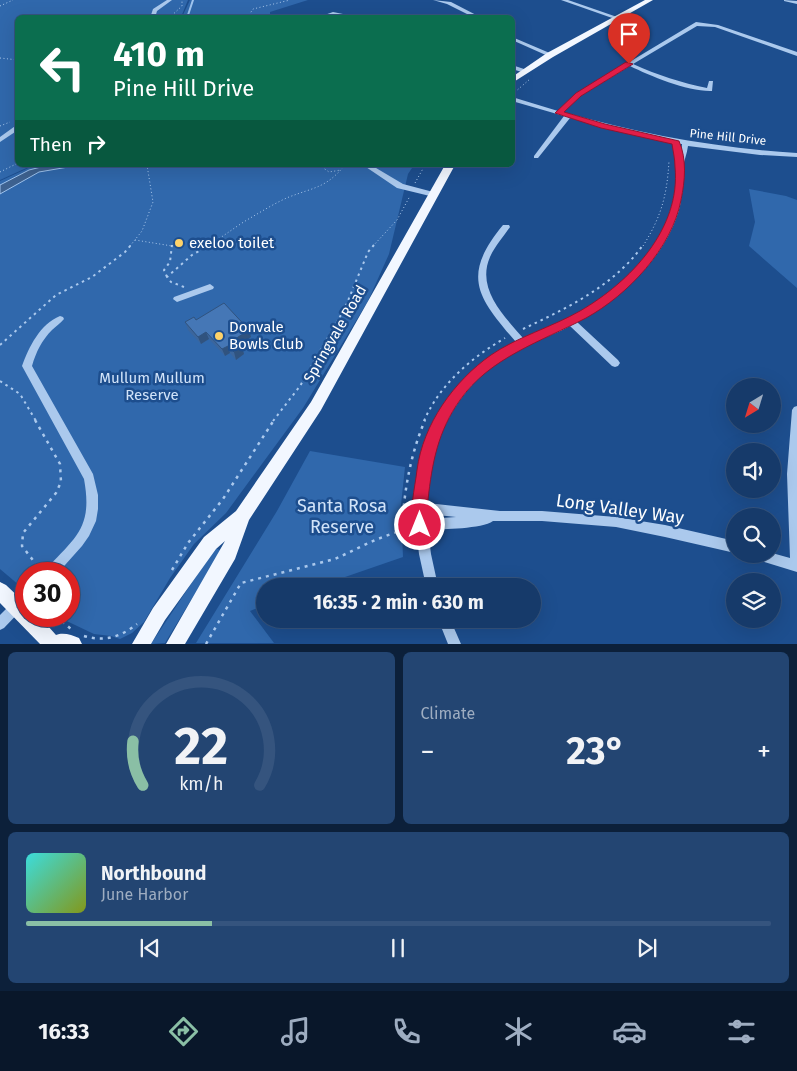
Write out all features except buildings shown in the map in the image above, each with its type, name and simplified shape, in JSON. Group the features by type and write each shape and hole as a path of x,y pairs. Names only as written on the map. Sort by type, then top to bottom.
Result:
{"main road":[{"path":"515,79 550,55 650,0"},
{"name":"Springvale Road","path":"175,644 229,553 242,516 316,406 449,167"},
{"name":"Springvale Road","path":"140,644 210,543 242,516"},
{"path":"0,591 15,602"},
{"path":"39,627 53,644 60,642 73,644"},
{"path":"129,644 140,644"}],"street":[{"path":"153,15 155,10 170,0"},
{"path":"435,0 449,3 474,15"},
{"path":"563,0 617,18"},
{"path":"786,0 797,3"},
{"path":"559,113 578,95 689,27 699,24 716,26 797,54"},
{"path":"515,39 550,55"},
{"path":"629,64 655,76 690,86 710,90 711,82"},
{"path":"515,68 525,71"},
{"name":"Pine Hill Drive","path":"515,100 626,132 685,144 736,151 797,154"},
{"path":"536,157 568,116"},
{"path":"0,140 15,128"},
{"path":"676,142 680,167"},
{"path":"430,578 423,547 420,508 425,462 436,430 447,409 460,391 484,367 522,343 570,321 622,287 656,249 667,231 679,191 680,167 685,144"},
{"path":"369,167 400,186 434,195"},
{"path":"506,227 482,267 483,281 492,306 522,343"},
{"path":"177,299 210,288"},
{"path":"59,562 89,528 94,496 89,478 27,366 32,349 39,337 60,318"},
{"path":"570,321 615,364"},
{"path":"781,561 797,566 792,474 797,410"},
{"name":"Long Valley Way","path":"420,508 500,516 542,516 616,522 665,531 726,546"},
{"name":"Long Valley Way","path":"420,525 463,522 500,516"},
{"path":"0,624 15,615"},
{"path":"448,628 455,644"}],"path":[{"path":"0,6 13,0"},
{"path":"172,15 182,6 182,0"},
{"path":"249,15 253,9 290,0"},
{"path":"0,58 15,60"},
{"path":"0,126 15,121"},
{"path":"0,172 15,164"},
{"path":"0,345 56,295 92,276 125,252 135,240 142,231 153,202 147,167"},
{"path":"322,167 330,172 341,170"},
{"path":"167,277 192,255 225,236 233,227 289,197 314,189 337,176 343,167"},
{"path":"172,571 188,543 223,499 264,434 300,386 345,308 368,252 397,220 406,203"},
{"path":"135,240 172,245 170,262 164,270 167,277 175,284 199,292"},
{"path":"0,381 20,394 60,464 61,482 56,492 23,533 22,546 35,562"},
{"path":"68,627 88,637 109,642 128,632 142,619"}],"green space":[{"path":"0,0 188,0 182,15 15,15 15,167 29,167 0,180"},
{"path":"190,0 308,0 270,12 270,15 183,15"},
{"name":"Mullum Mullum Reserve","path":"31,167 413,167 408,174 389,254 368,301 303,408 226,513 194,544 170,578 144,622 132,633 120,639 94,634 79,627 80,562 15,562 15,582 0,569 0,181"},
{"path":"749,189 797,200 797,288 749,246 755,222"},
{"name":"Santa Rosa Reserve","path":"310,451 405,467 401,505 403,557 342,578 256,578 256,609 250,611 256,619 256,628 263,628 274,643 196,643 277,511"},
{"path":"215,548 220,550 214,562 165,643 151,644"}],"shaded area":[{"path":"41,167 68,167 39,172 0,194 0,185 29,170"}],"waterway":[{"path":"188,15 193,0"}],"place":[{"name":"exeloo toilet","path":"179,243"},
{"name":"Donvale Bowls Club","path":"219,336"}],"route":[{"path":"420,525 425,462 436,430 456,396 474,376 497,357 584,314 622,287 650,257 667,231 680,184 680,167 676,142 660,140 559,113 578,95 629,64"}]}
